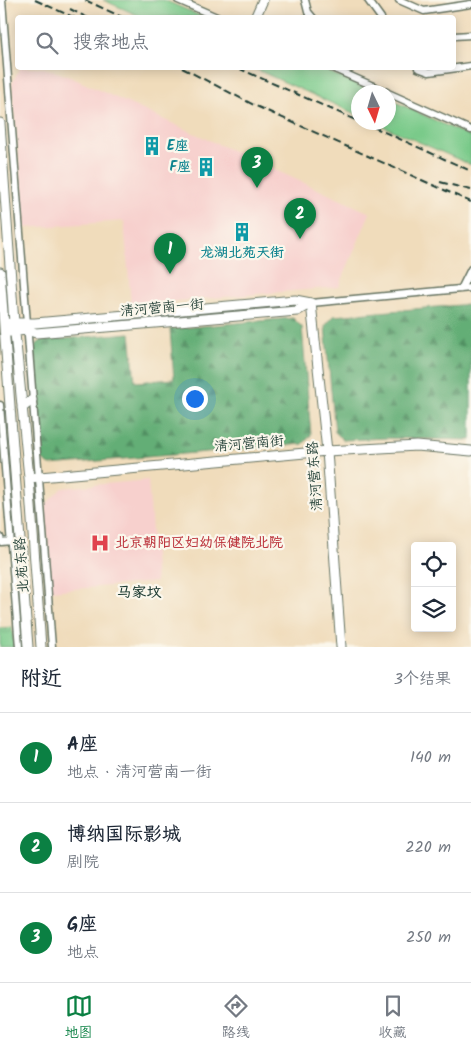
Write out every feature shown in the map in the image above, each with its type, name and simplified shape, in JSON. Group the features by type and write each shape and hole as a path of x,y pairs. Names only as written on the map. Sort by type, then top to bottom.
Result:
{"street":[{"path":"2,0 32,400 34,477 52,647"},
{"path":"178,0 212,15"},
{"path":"256,15 263,0"},
{"path":"305,0 310,15"},
{"path":"368,0 379,15"},
{"path":"399,0 424,11 471,4"},
{"path":"456,36 471,34"},
{"path":"456,68 471,66"},
{"path":"336,70 370,85"},
{"path":"424,70 429,72 443,70"},
{"path":"396,97 471,130"},
{"name":"北苑东路","path":"0,123 7,328 28,647"},
{"path":"461,289 471,269"},
{"name":"北苑东路","path":"0,272 7,328 34,477 41,647"},
{"name":"清河营南一街","path":"7,328 295,300 311,303 471,288"},
{"name":"清河营东路","path":"311,303 327,451 341,647"},
{"path":"22,408 32,400"},
{"path":"0,405 19,647"},
{"name":"清河营南街","path":"34,477 327,451 417,446 471,451"},
{"path":"0,537 0,542 11,541"}],"shaded area":[{"path":"19,70 50,70 68,76 370,213 339,287 131,305 124,221 25,228 12,83"},
{"name":"北京朝阳区妇幼保健院北院","path":"148,480 156,582 51,591 45,505 62,488"}],"green space":[{"path":"103,0 164,0 198,15 137,15"},
{"path":"257,70 324,70 358,85 351,85 351,112"},
{"path":"396,102 471,137 471,165 392,130 396,130"},
{"path":"471,304 471,440 387,438 343,440 335,432 325,326 334,316"},
{"path":"293,318 302,327 311,435 303,444 50,465 41,459 32,348 41,341 130,333 135,382 174,379 170,329"},
{"path":"12,627 14,647 0,647 0,628"}],"railway":[{"path":"35,0 68,15"},
{"path":"85,0 118,15"},
{"path":"70,9 82,15"},
{"path":"186,70 256,106 471,202"},
{"path":"243,70 351,118"},
{"path":"380,130 471,171"},
{"path":"440,182 471,190"}],"place":[{"name":"E座","path":"152,146"},
{"name":"F座","path":"206,167"},
{"name":"G座","path":"257,188"},
{"name":"龙湖北苑天街","path":"242,232"},
{"name":"博纳国际影城","path":"300,239"},
{"name":"A座","path":"170,274"},
{"name":"北京朝阳区妇幼保健院北院","path":"100,543"}],"district":[{"name":"马家坟","path":"139,593"}]}
